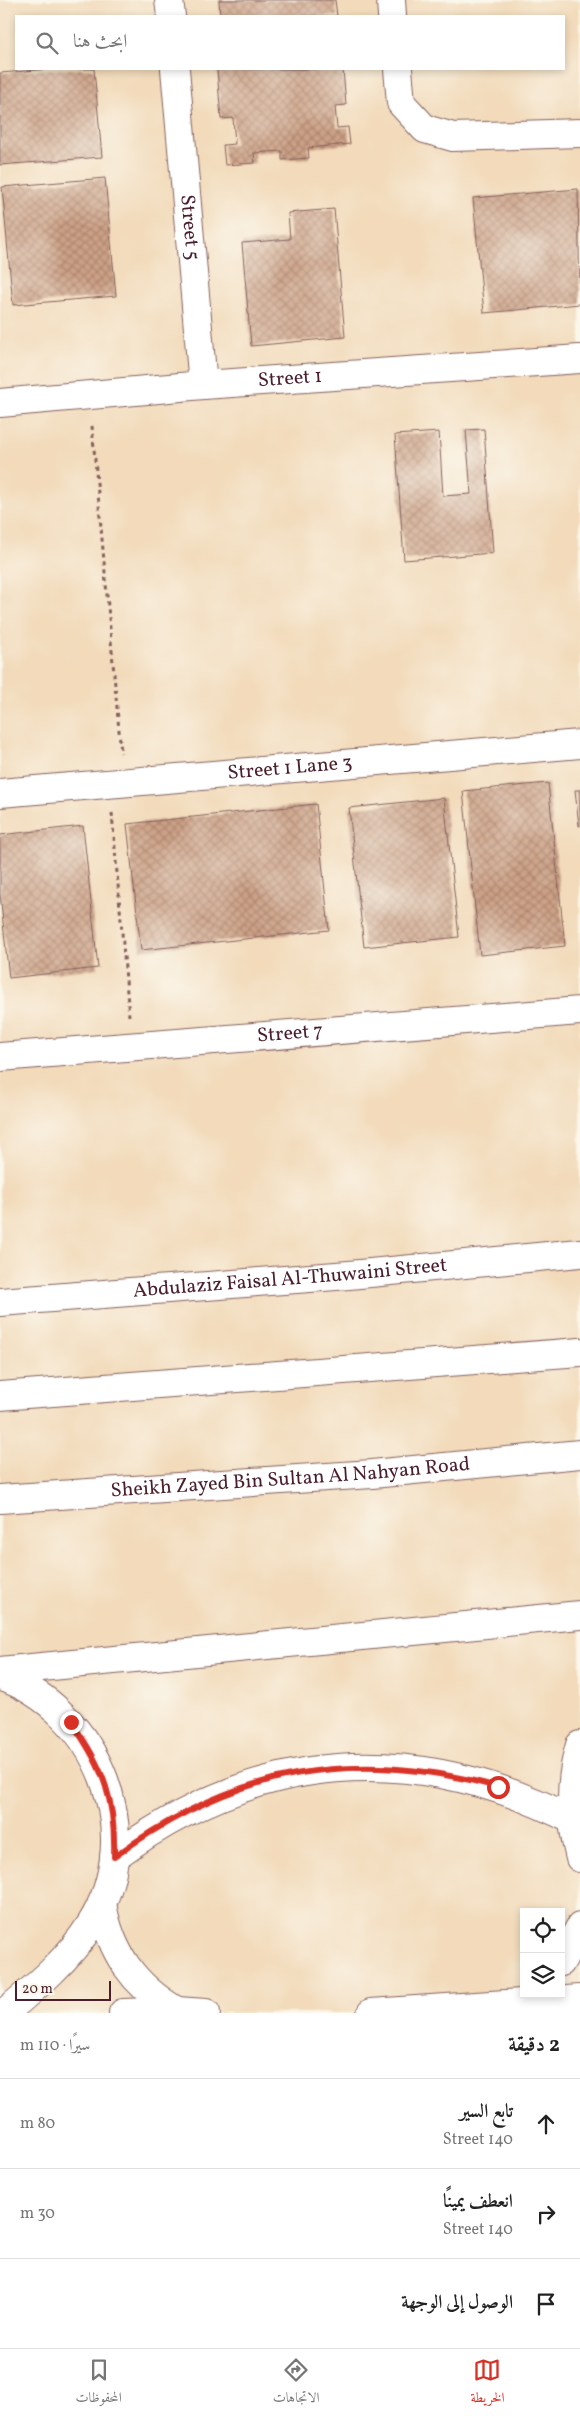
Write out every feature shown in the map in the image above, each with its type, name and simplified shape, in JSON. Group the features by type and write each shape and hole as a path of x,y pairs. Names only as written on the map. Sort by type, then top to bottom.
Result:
{"main road":[{"path":"169,0 171,15"},
{"path":"391,0 392,15"},
{"name":"Street 5","path":"175,70 203,385"},
{"path":"398,70 401,103 425,129 453,137 580,133"},
{"name":"Street 1","path":"0,403 203,385 580,359"},
{"name":"Street 1 Lane 3","path":"0,793 580,744"},
{"name":"Street 7","path":"0,1057 580,1011"},
{"name":"Abdulaziz Faisal Al-Thuwaini Street","path":"0,1302 349,1275 580,1253"},
{"path":"0,1396 580,1352"},
{"name":"Sheikh Zayed Bin Sultan Al Nahyan Road","path":"0,1499 372,1474 580,1454"},
{"path":"0,1671 580,1615"},
{"path":"0,1676 34,1691 54,1706 71,1722 86,1742 107,1785 113,1808 114,1857 102,1903 91,1924 53,1971 4,2013"},
{"path":"580,1745 574,1775 572,1820 580,1858"},
{"path":"114,1857 154,1828 219,1795 273,1778 338,1768 411,1769 459,1776 498,1787 536,1801 572,1820"},
{"path":"102,1903 111,1941 126,1967 145,1989 177,2011"},
{"path":"565,1955 580,1927"},
{"path":"371,2013 524,1999 580,1999"},
{"path":"123,2013 177,2011 206,2013"}],"path":[{"path":"90,395 132,1046"}],"building":[{"path":"219,0 335,0 337,15 220,15"},
{"path":"38,70 94,70 102,157 0,165 0,73"},
{"path":"217,70 343,70 346,105 335,106 337,128 348,127 350,144 308,148 309,158 282,160 282,151 254,153 255,163 225,165 223,145 235,144 233,118 221,119"},
{"path":"105,178 116,296 13,305 2,187"},
{"path":"578,189 580,304 484,313 473,198"},
{"path":"334,209 345,337 251,346 242,243 290,239 288,213"},
{"path":"484,429 493,553 404,560 395,435 439,432 443,496 471,494 466,430"},
{"path":"548,783 565,946 480,955 463,791"},
{"path":"575,790 580,790 580,826 579,826"},
{"path":"444,798 459,937 364,947 349,808"},
{"path":"316,804 329,930 141,950 127,824"},
{"path":"83,826 98,968 9,978 0,894 0,835"}],"route":[{"path":"71,1722 86,1742 98,1763 107,1785 113,1808 115,1832 114,1857 147,1832 182,1812 219,1795 258,1782 297,1773 378,1766 419,1769 459,1776 498,1787"}]}
